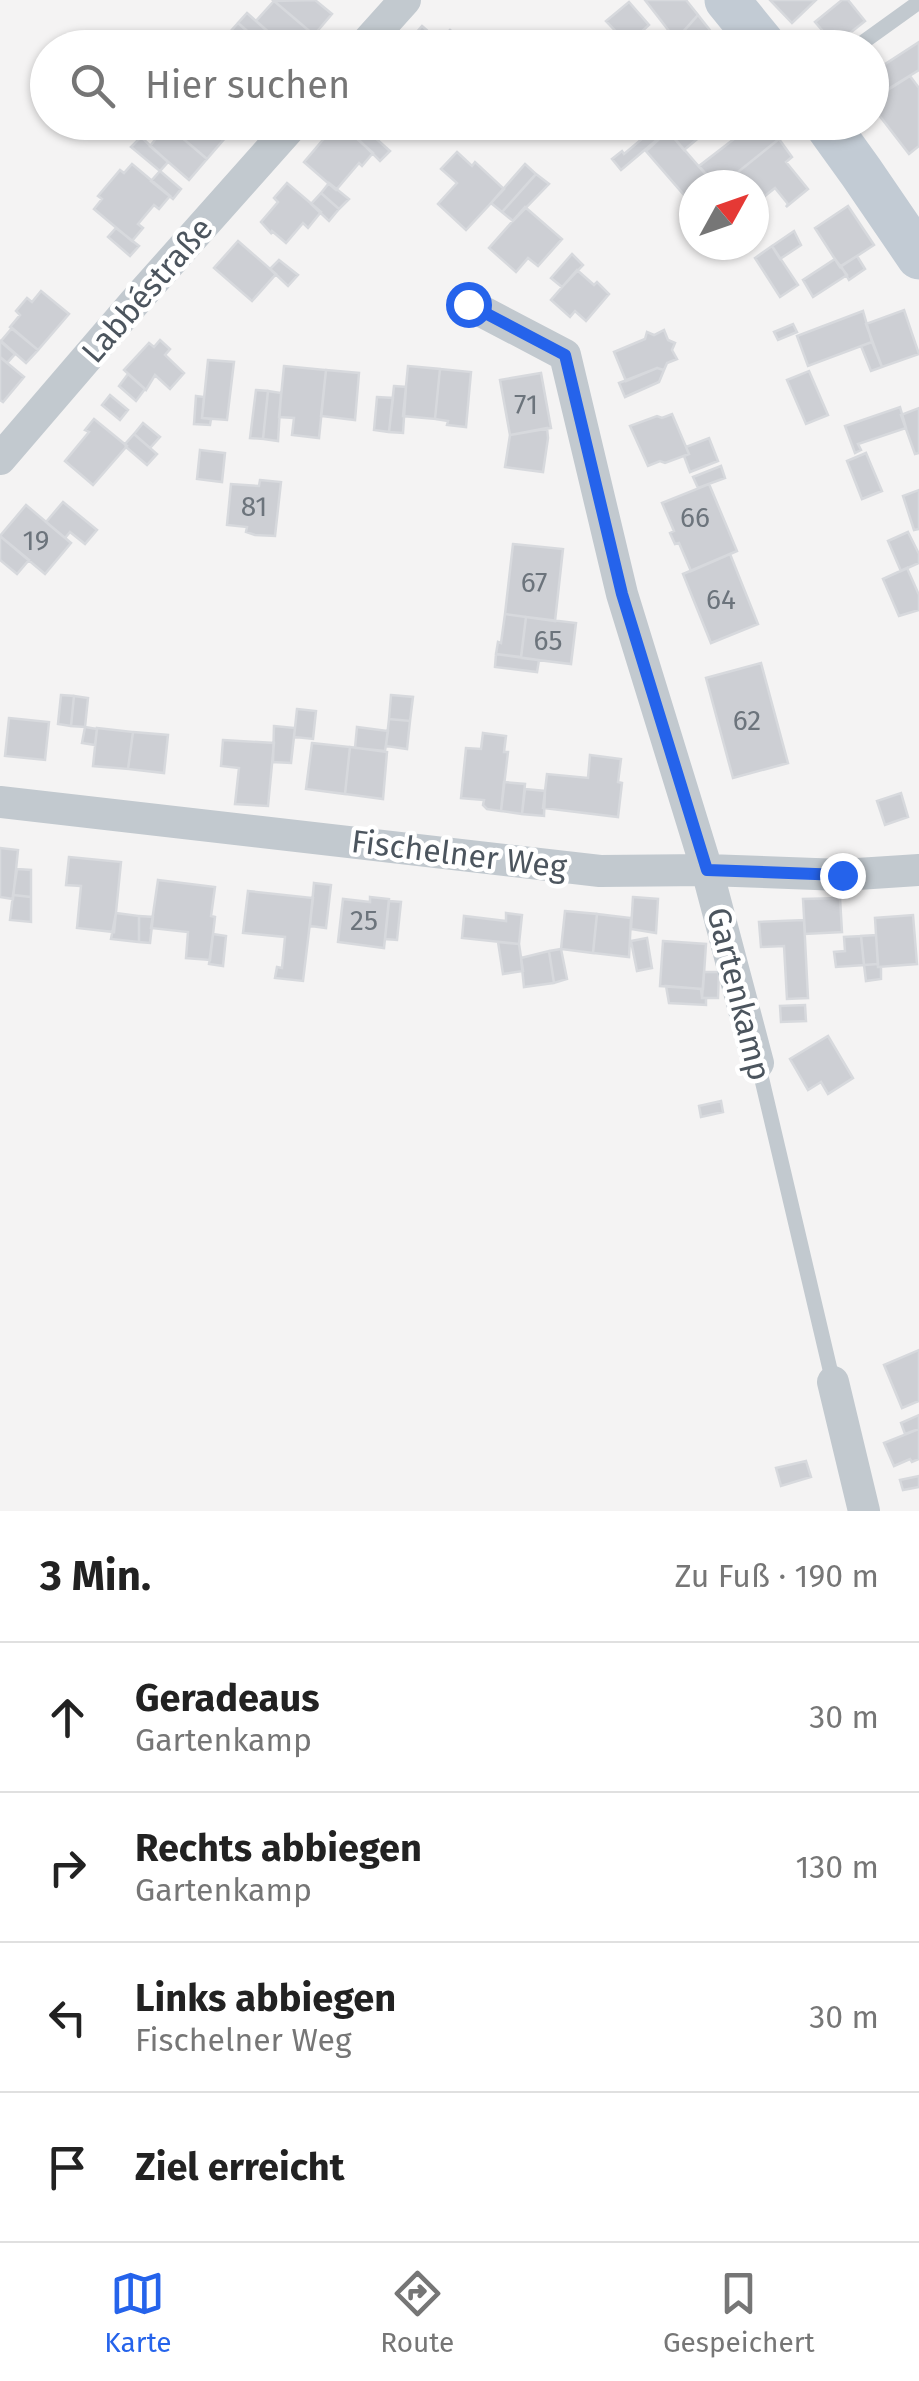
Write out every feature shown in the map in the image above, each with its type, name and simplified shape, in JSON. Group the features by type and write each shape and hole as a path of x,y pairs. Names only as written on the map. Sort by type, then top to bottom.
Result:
{"main road":[{"path":"727,0 751,30"},
{"path":"838,140 919,257"}],"street":[{"path":"378,30 404,0"},
{"name":"Labbéstraße","path":"0,458 279,140"},
{"name":"Gartenkamp","path":"468,304 565,355 622,594 707,870 758,1063"},
{"name":"Fischelner Weg","path":"0,802 600,870 842,875 919,870"},
{"name":"Gartenkamp","path":"834,1382 864,1511"}],"lane":[{"path":"880,30 919,2"},
{"name":"Gartenkamp","path":"758,1063 834,1382"}],"building":[{"path":"315,0 332,14 318,30 308,30 274,1"},
{"path":"645,0 686,0 698,15 685,30 668,30"},
{"path":"770,0 816,0 792,23"},
{"path":"842,0 848,0 865,21 854,30 822,30 815,22"},
{"path":"274,1 308,30 266,30 256,21"},
{"path":"629,2 649,25 643,30 615,30 606,21"},
{"path":"247,13 266,30 246,30 238,23"},
{"path":"698,15 710,30 685,30"},
{"path":"919,42 919,70 889,88 889,61"},
{"path":"910,76 919,88 919,146 909,154 889,128 889,89"},
{"path":"144,140 168,162 160,171 131,147"},
{"path":"155,140 185,140 207,159 189,180 150,146"},
{"path":"185,140 223,140 207,159"},
{"path":"323,140 358,140 373,153 336,190 304,162"},
{"path":"359,140 378,140 390,151 380,161"},
{"path":"641,140 657,140 621,170 612,159 622,151 624,154"},
{"path":"658,140 676,140 702,170 679,170 679,189 646,151"},
{"path":"676,140 696,140 684,150"},
{"path":"733,140 778,140 740,170 703,170 699,166"},
{"path":"780,140 792,157 786,162 808,189 786,207 788,204 775,188 769,193 769,170 740,170"},
{"path":"457,152 472,166 475,162 504,189 466,230 438,204 457,183 441,169"},
{"path":"132,164 170,196 159,209 154,205 138,224 143,228 132,241 94,209 102,199 98,196 120,170 124,173"},
{"path":"525,164 536,174 502,212 491,203"},
{"path":"160,171 181,189 173,199 151,181"},
{"path":"536,174 549,184 513,221 502,212"},
{"path":"287,183 321,212 308,228 303,223 286,243 261,222 278,202 274,198"},
{"path":"329,183 349,199 339,209 321,193"},
{"path":"321,193 339,209 329,221 311,204"},
{"path":"848,206 874,245 840,267 815,228"},
{"path":"525,207 562,239 538,266 528,258 516,272 489,248"},
{"path":"116,228 139,246 130,256 108,237"},
{"path":"794,231 801,245 780,259 772,246"},
{"path":"238,241 276,274 252,301 214,268"},
{"path":"772,246 798,285 780,297 756,260 769,260"},
{"path":"572,254 583,265 562,287 551,278"},
{"path":"857,256 865,269 849,280 841,266"},
{"path":"835,259 847,275 813,297 803,280"},
{"path":"279,260 298,275 288,286 270,269"},
{"path":"577,270 609,294 586,321 575,311 570,317 551,300"},
{"path":"41,291 69,314 38,350 10,327 27,298 32,302"},
{"path":"904,310 919,354 882,367 866,324"},
{"path":"863,311 872,342 808,366 797,336"},
{"path":"793,324 797,332 778,340 774,332"},
{"path":"12,328 38,350 26,363 1,341"},
{"path":"664,330 668,340 675,343 672,350 677,359 667,363 664,370 657,368 626,381 614,352 645,339 647,332 654,335"},
{"path":"160,340 170,349 165,355 184,373 170,389 155,375 146,390 124,370 149,343 154,347"},
{"path":"0,341 15,354 7,363 0,357"},
{"path":"872,342 882,367 871,371 861,346"},
{"path":"0,357 24,377 3,402 0,400"},
{"path":"208,360 234,362 227,420 202,418"},
{"path":"284,366 326,370 319,438 292,435 294,418 279,417"},
{"path":"408,366 440,369 435,419 403,416"},
{"path":"657,368 664,370 659,382 625,397 619,383"},
{"path":"440,369 471,372 466,427 435,419"},
{"path":"326,370 359,373 355,420 321,416"},
{"path":"809,371 828,415 806,424 787,380"},
{"path":"541,373 551,428 510,435 500,380"},
{"path":"128,374 145,389 136,401 119,386"},
{"path":"394,386 406,387 403,433 389,432"},
{"path":"256,390 268,391 263,439 250,438"},
{"path":"268,391 281,393 278,441 263,439"},
{"path":"110,395 128,410 120,420 102,405"},
{"path":"196,396 204,397 202,418 211,419 210,425 194,424"},
{"path":"377,397 393,398 389,432 374,430"},
{"path":"900,407 906,428 858,444 861,450 855,453 845,426"},
{"path":"919,408 919,453 915,454 901,415"},
{"path":"672,414 689,454 648,466 630,426"},
{"path":"94,419 127,446 93,485 65,461 89,432 85,430"},
{"path":"143,423 160,437 150,448 134,434"},
{"path":"547,428 543,472 505,467 510,435"},
{"path":"134,434 157,454 147,465 126,447"},
{"path":"709,438 718,461 690,472 684,456 689,454 686,447"},
{"path":"200,450 225,453 222,482 197,479"},
{"path":"866,453 882,491 862,499 847,461"},
{"path":"721,466 725,478 698,488 693,477"},
{"path":"260,480 281,482 275,536 255,535 246,532 247,527 227,525 231,484 259,486"},
{"path":"709,484 737,551 691,571 679,543 675,544 670,533 674,531 662,503"},
{"path":"919,490 919,529 914,530 903,496"},
{"path":"63,502 97,530 85,544 70,532 65,538 46,522"},
{"path":"26,505 71,543 45,574 0,536"},
{"path":"908,532 919,554 919,563 901,571 888,541"},
{"path":"0,536 29,560 17,574 0,560"},
{"path":"513,544 563,549 555,621 505,614"},
{"path":"730,554 758,624 711,643 683,574"},
{"path":"907,568 919,595 919,610 899,616 883,579"},
{"path":"505,614 526,617 521,657 496,654"},
{"path":"526,617 576,623 571,664 521,658"},
{"path":"496,654 539,660 537,672 495,667"},
{"path":"761,663 788,763 733,778 706,678"},
{"path":"61,695 74,696 71,726 58,724"},
{"path":"391,695 413,697 410,721 389,719"},
{"path":"74,696 88,698 85,727 71,726"},
{"path":"297,709 316,711 313,739 294,737"},
{"path":"9,718 49,722 45,760 5,756"},
{"path":"389,719 410,721 407,749 386,746"},
{"path":"274,726 295,728 291,763 273,762"},
{"path":"85,727 97,729 95,745 82,743"},
{"path":"357,727 388,731 385,751 355,748"},
{"path":"97,728 133,732 128,769 93,766"},
{"path":"133,732 168,735 164,773 128,769"},
{"path":"483,733 506,736 504,752 508,752 501,811 487,809 484,800 461,798 466,748 481,749"},
{"path":"223,740 274,743 268,806 235,804 239,768 221,766"},
{"path":"312,743 350,747 345,794 306,789"},
{"path":"350,747 387,752 383,799 345,794"},
{"path":"590,755 621,759 618,817 543,808 547,774 588,778"},
{"path":"504,782 525,784 522,814 501,811"},
{"path":"525,789 545,791 544,816 522,814"},
{"path":"901,793 908,817 885,825 877,801"},
{"path":"0,848 18,850 13,899 0,897"},
{"path":"69,857 121,862 114,932 77,928 81,886 66,885"},
{"path":"17,869 31,870 31,897 13,895"},
{"path":"158,880 215,887 210,960 186,958 188,932 151,928"},
{"path":"314,883 331,885 326,928 310,926"},
{"path":"248,891 313,898 303,981 275,978 277,967 282,968 285,937 243,933"},
{"path":"13,895 31,897 31,922 10,920"},
{"path":"370,897 389,899 384,948 338,942 343,899 370,902"},
{"path":"633,897 658,899 656,933 631,929"},
{"path":"840,898 842,932 805,934 803,899"},
{"path":"389,901 401,902 397,940 385,939"},
{"path":"565,911 597,914 593,953 561,949"},
{"path":"116,913 139,916 139,942 111,939"},
{"path":"506,913 522,915 519,944 462,938 464,916 506,921"},
{"path":"597,914 631,918 629,957 593,953"},
{"path":"913,915 917,964 878,967 875,918"},
{"path":"139,916 153,917 150,943 139,942"},
{"path":"804,920 808,998 787,999 784,946 761,947 759,922"},
{"path":"213,934 226,936 223,966 209,964"},
{"path":"876,935 878,964 864,965 861,936"},
{"path":"861,936 864,965 836,967 834,952 845,951 844,937"},
{"path":"647,938 652,968 637,971 631,941"},
{"path":"663,941 706,944 703,989 660,986"},
{"path":"498,942 519,944 523,971 503,974"},
{"path":"561,949 567,979 554,983 549,951"},
{"path":"549,951 554,983 524,987 521,958"},
{"path":"878,964 881,979 866,981 864,965"},
{"path":"704,972 719,972 718,998 702,998"},
{"path":"666,986 701,989 706,1005 669,1003"},
{"path":"805,1005 806,1021 781,1022 780,1006"},
{"path":"828,1036 853,1078 828,1094 821,1082 808,1090 790,1059"},
{"path":"721,1101 723,1112 701,1117 699,1106"},
{"path":"919,1350 919,1401 902,1408 884,1365"},
{"path":"919,1415 919,1429 905,1434 901,1423"},
{"path":"919,1429 919,1459 894,1466 884,1443"},
{"path":"806,1461 811,1477 781,1486 776,1468"},
{"path":"919,1476 919,1487 903,1490 900,1480"}],"route":[{"path":"468,304 565,355 622,594 707,870 842,875"}]}
